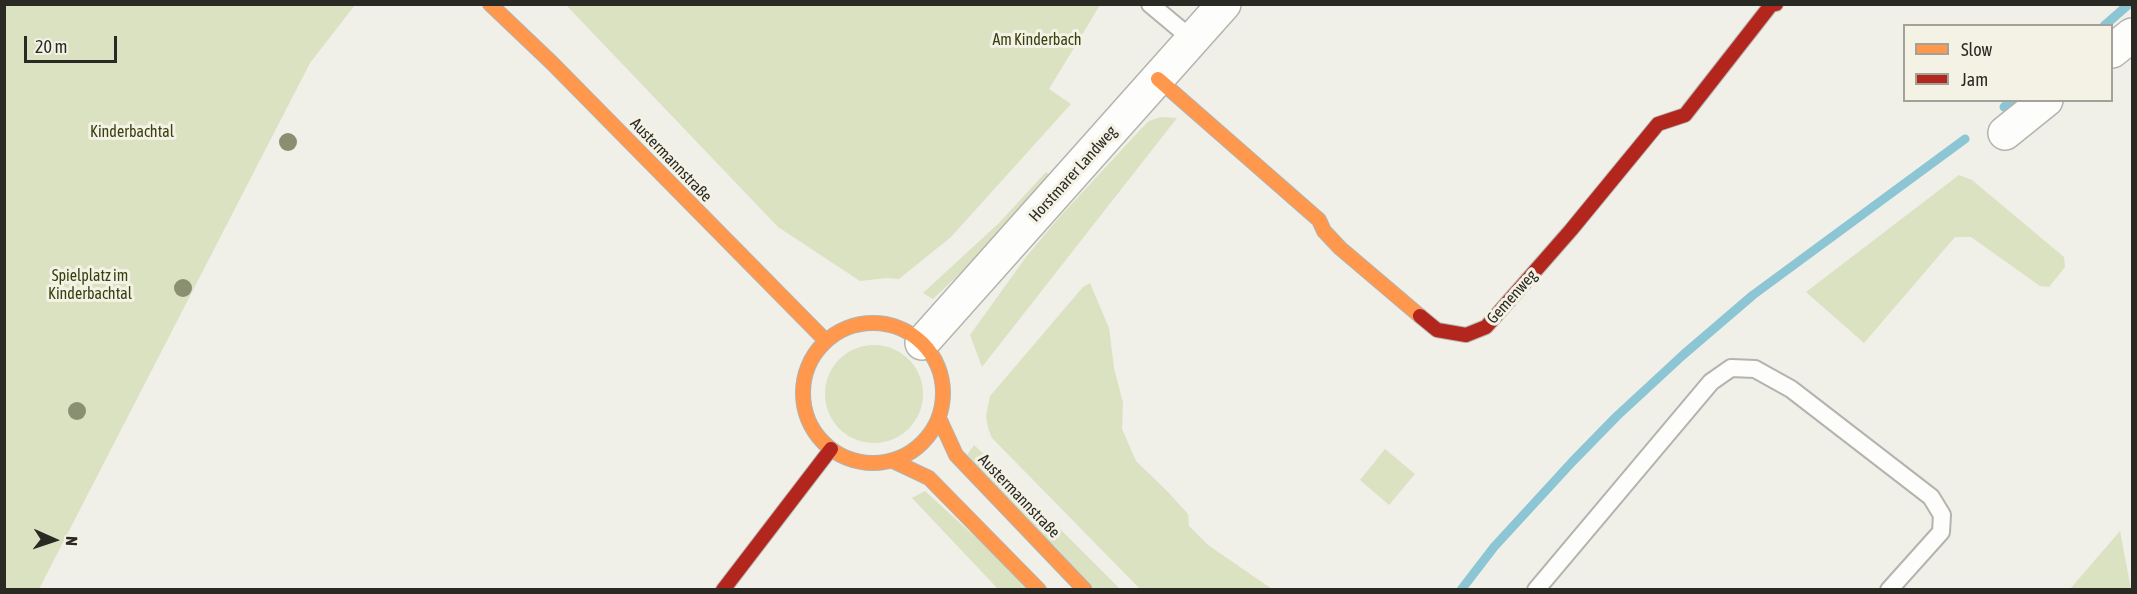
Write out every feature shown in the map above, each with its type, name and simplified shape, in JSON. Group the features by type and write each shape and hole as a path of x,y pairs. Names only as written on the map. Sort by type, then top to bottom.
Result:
{"main road":[{"name":"Austermannstraße","path":"490,4 560,71 826,341"},
{"name":"Gemenweg","path":"1158,79 1319,220 1324,231 1340,248 1437,330 1466,335 1486,327 1571,230 1658,124 1685,116 1770,5 1776,4"},
{"path":"864,323 885,324 906,330 922,343 935,359 942,378 944,398 939,418 928,437 912,452 893,460 872,463 850,459 831,449 817,435 812,426 803,397 805,376 813,357 826,341 843,329 864,323"},
{"name":"Austermannstraße","path":"939,418 956,454 1085,590"},
{"path":"723,590 831,449"},
{"path":"893,460 929,478 1039,590"}],"street":[{"name":"Horstmarer Landweg","path":"922,343 1224,4"},
{"path":"2113,50 2133,35"},
{"path":"2005,133 2044,102"}],"lane":[{"path":"1150,4 1193,40"},
{"path":"1536,590 1711,382 1731,368 1755,369 1791,389 1931,497 1942,514 1941,532 1889,590"}],"green space":[{"name":"Kinderbachtal","path":"5,4 355,5 310,63 39,589 5,589"},
{"name":"Am Kinderbach","path":"566,5 1100,5 1049,89 1071,104 951,237 899,279 860,281 778,227"},
{"path":"1161,117 1177,118 982,367 970,335 1026,257 1056,221 1149,121"},
{"path":"1046,172 1052,177 972,262 933,299 923,293 999,223"},
{"path":"1959,175 1972,180 2064,257 2065,267 2049,287 2040,286 1971,237 1955,237 1864,343 1806,292"},
{"path":"1090,283 1109,328 1114,368 1123,403 1122,429 1136,461 1188,514 1189,526 1208,545 1272,589 1140,589 992,438 986,416 990,396 1083,287"},
{"path":"874,345 893,348 909,359 920,375 923,394 920,413 909,429 893,440 874,443 855,440 839,429 828,413 825,394 828,375 839,359 855,348"},
{"path":"974,445 1120,589 1095,589 967,455"},
{"path":"1385,449 1415,474 1389,505 1360,480"},
{"path":"925,491 1032,589 998,589 912,498"},
{"path":"2120,531 2131,589 2070,589"}],"waterway":[{"path":"2106,24 2129,4"},
{"path":"2004,107 2010,102"},
{"path":"1461,590 1494,547 1573,461 1617,416 1683,355 1753,295 1965,139"}],"traffic: slow":[{"path":"490,4 552,63 826,341"},
{"path":"1158,79 1319,220 1324,231 1340,248 1420,316"},
{"path":"873,323 900,329 912,335 922,344 931,354 937,366 943,393 937,420 931,432 922,442 912,451 900,457 873,463 846,457 834,451 824,442 815,432 809,420 803,393 809,366 815,354 824,344 834,335 846,329 873,323"},
{"path":"939,418 956,455 1085,590"},
{"path":"893,461 929,478 1039,590"}],"traffic: jam":[{"path":"1420,316 1437,330 1466,335 1486,327 1571,230 1658,124 1685,115 1771,5 1776,4"},
{"path":"723,590 831,449"}],"park label":[{"name":"Spielplatz im Kinderbachtal","path":"90,285"}]}
